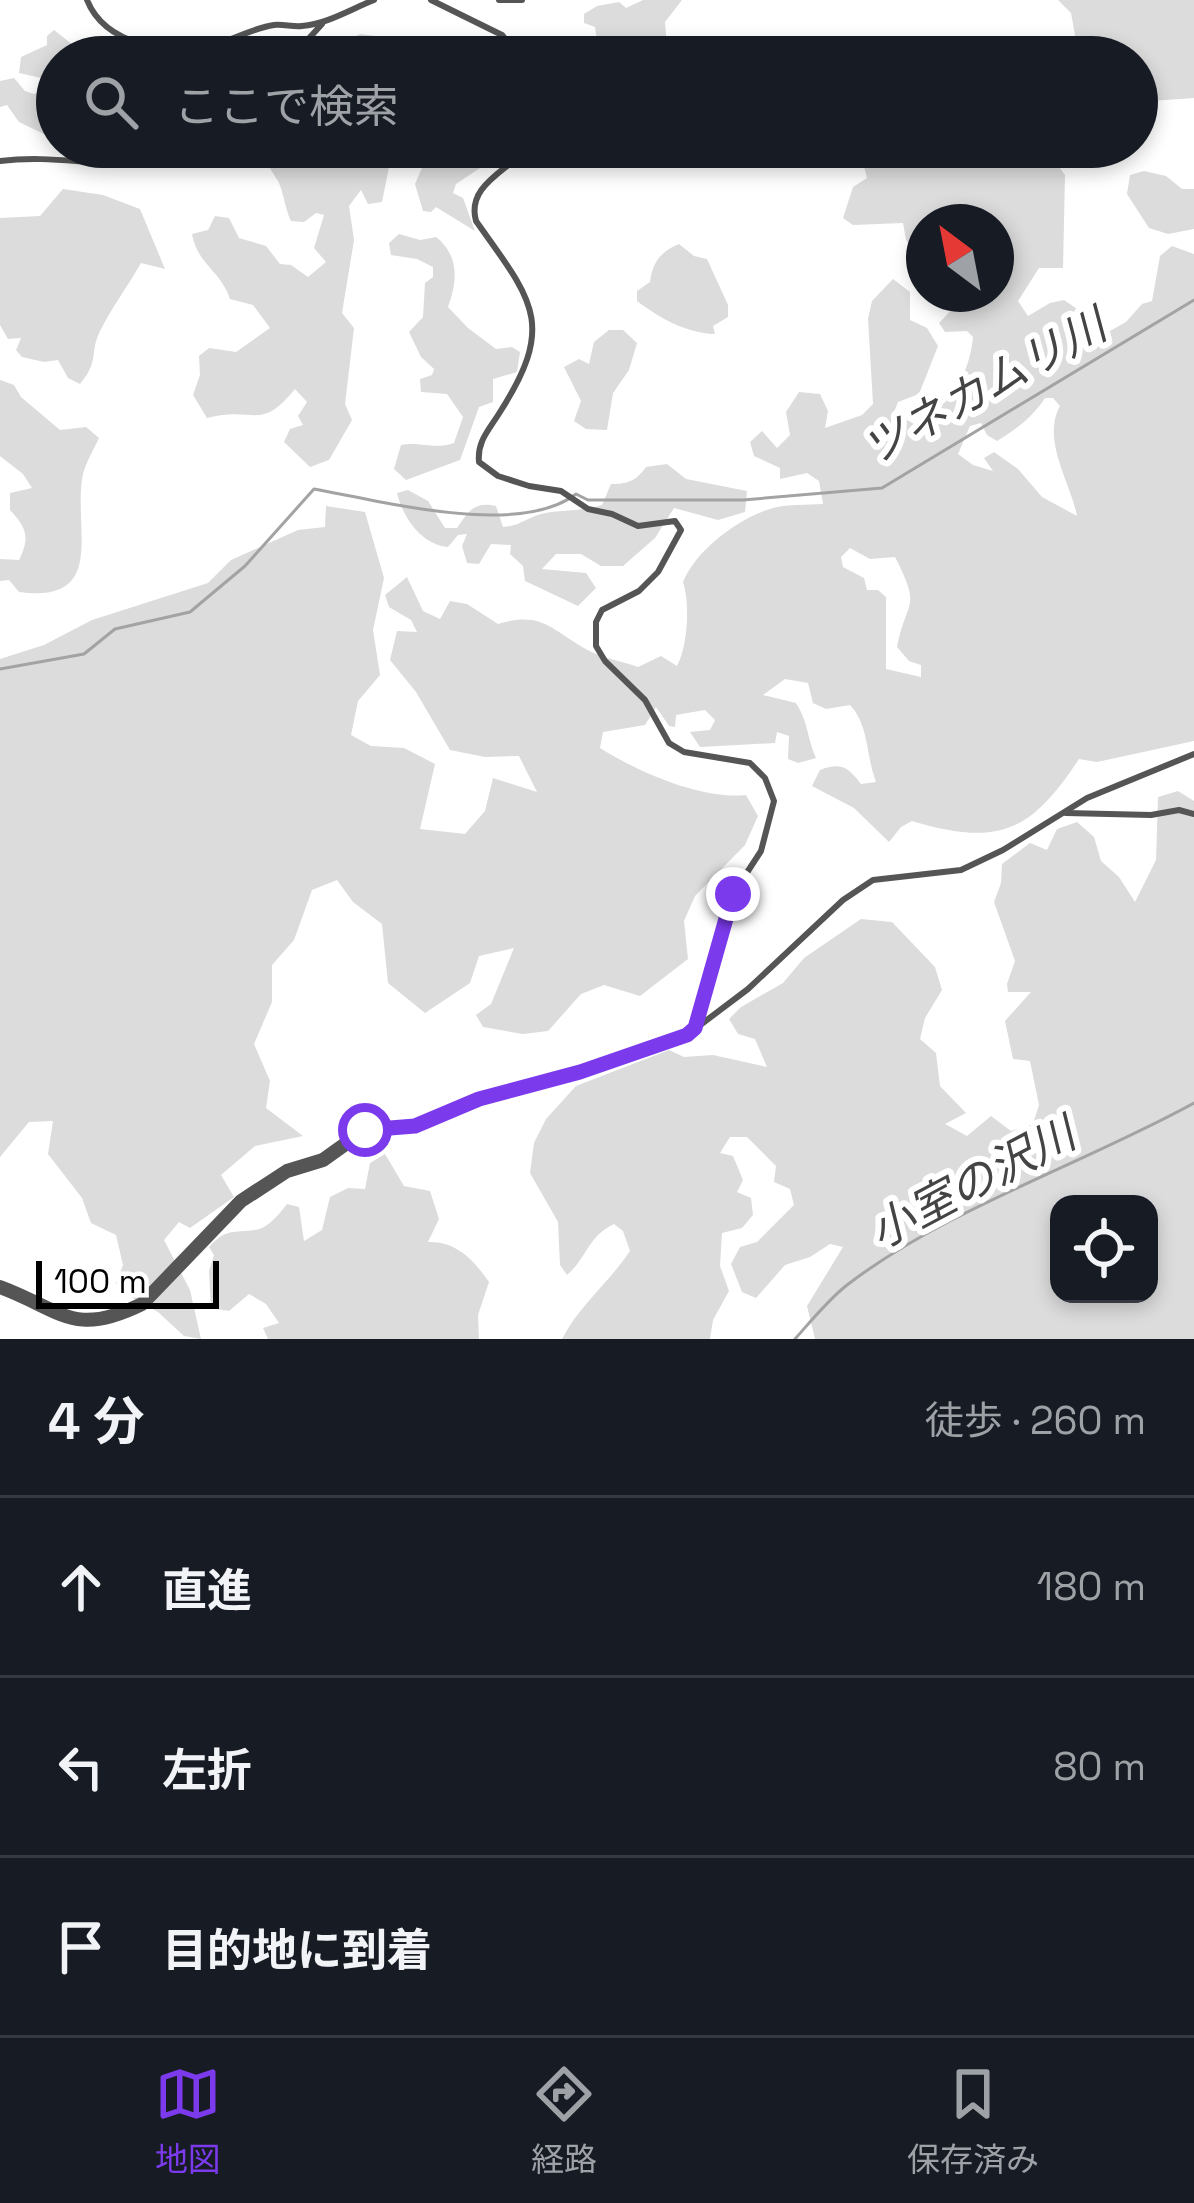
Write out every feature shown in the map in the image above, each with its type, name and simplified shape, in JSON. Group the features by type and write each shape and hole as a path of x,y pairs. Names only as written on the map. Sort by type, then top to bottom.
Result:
{"street":[{"path":"0,1287 84,1323 122,1314 142,1304 241,1201 287,1171 323,1160 365,1130"}],"lane":[{"path":"87,0 110,33 118,36"},
{"path":"239,36 273,25 324,21 374,0"},
{"path":"431,0 504,36"},
{"path":"499,0 522,0"},
{"path":"311,36 324,21"},
{"path":"0,161 36,159"},
{"path":"507,168 478,192 473,209 476,221 530,302 533,332 525,373 477,446 479,462 498,476 561,490 588,509 638,526 675,520 681,530 658,572 639,591 602,610 596,622 596,646 645,700 669,743 684,752 749,763 765,778 774,801 761,850 733,894 695,1028"},
{"path":"365,1130 415,1126 479,1099 580,1072 687,1035 748,989 842,900 873,880 962,870 1087,798 1194,754"},
{"path":"1063,813 1151,815 1180,810 1194,814"}],"shaded area":[{"path":"643,0 682,0 665,22 666,36 596,36 595,27 584,23 584,14 597,6 619,2 626,8"},
{"path":"1058,0 1194,0 1194,98 1158,101 1158,36 1075,36 1071,13"},
{"path":"36,50 36,77 19,73 21,57"},
{"path":"14,78 34,94 36,130 19,122 7,105 0,107 0,81"},
{"path":"270,168 389,168 382,202 368,204 361,190 349,206 354,240 342,313 354,328 345,404 352,420 329,460 310,467 284,442 290,429 303,425 298,416 307,402 295,389 264,414 207,418 193,395 200,375 199,356 209,348 236,352 270,328 253,305 230,299 192,234 208,230 215,216 229,218 239,238 266,246 280,264 291,265 308,277 326,262 314,248 324,215 291,221"},
{"path":"422,168 480,168 456,184 453,193 463,198 475,231 436,207 423,211 415,184"},
{"path":"864,168 1060,168 1065,175 1063,268 1039,268 1018,301 1028,316 1064,300 1077,309 1075,338 1083,346 1152,301 1160,256 1172,246 1194,254 1194,741 1097,762 1079,759 1045,803 1010,827 968,833 912,821 889,842 854,808 812,786 820,770 833,766 848,770 861,784 876,782 864,731 850,705 826,709 813,703 808,683 785,679 763,695 796,703 800,710 816,758 798,763 788,759 789,736 777,732 775,743 700,747 690,732 710,730 715,720 705,710 676,715 675,727 669,726 656,707 645,725 603,732 600,748 671,782 710,793 746,795 758,816 745,845 695,896 684,921 688,959 640,996 604,985 581,994 548,1031 523,1034 483,1027 476,1015 491,1004 514,948 479,956 470,983 425,1013 388,983 382,924 353,902 337,880 312,890 294,940 272,965 272,1002 254,1044 270,1081 266,1108 303,1136 255,1146 221,1175 234,1197 190,1228 179,1222 164,1240 190,1290 201,1339 184,1336 116,1283 123,1265 116,1235 91,1223 82,1198 48,1154 53,1121 29,1122 0,1157 0,659 44,645 92,620 208,583 231,560 298,530 325,527 326,506 365,512 384,578 373,630 380,675 358,701 351,735 371,746 404,748 435,764 420,829 465,834 485,811 493,778 537,792 519,756 485,757 450,750 416,692 390,660 397,631 417,632 411,620 389,607 385,595 407,577 423,611 440,619 450,601 467,604 498,624 535,621 590,651 638,667 661,656 677,666 687,624 683,582 698,558 720,536 760,513 823,504 819,481 807,473 780,479 780,468 754,456 750,442 762,431 777,448 790,435 786,412 799,392 820,394 828,411 825,428 862,415 873,404 868,319 872,301 893,279 906,289 910,320 927,328 938,346 919,394 898,402 894,412 924,430 920,421 927,407 937,410 962,377 973,337 967,331 945,332 939,323 949,312 1014,312 1014,204 906,204 906,240 903,223 853,225 843,218 853,187 867,178","holes":["1045,398 1053,398 1060,406 1055,447 1077,516 1042,497 1018,469 994,452 984,458 993,471 958,454 970,426 981,423 997,441","850,548 870,559 895,557 910,596 897,647 909,661 921,665 921,677 886,669 886,597 878,590 867,590 864,578 843,567 841,557"]},
{"path":"1144,171 1166,176 1182,189 1194,189 1194,229 1168,234 1149,228 1127,194 1130,175"},
{"path":"63,189 103,195 140,209 165,269 141,263 100,331 90,369 80,384 68,378 58,360 22,357 16,350 21,338 8,339 0,325 0,218 40,216"},
{"path":"399,234 420,240 436,237 444,244 454,269 448,307 496,349 512,347 520,352 517,372 493,379 493,402 479,407 460,460 406,480 394,469 401,445 454,443 463,417 447,394 421,392 420,379 432,375 434,369 421,357 409,332 423,317 425,283 433,277 433,267 391,255 389,243"},
{"path":"679,244 707,259 728,305 728,317 713,326 715,334 673,324 637,301 637,291 650,282 658,258"},
{"path":"609,330 623,330 637,343 629,370 613,393 607,430 586,429 574,421 581,401 564,367 579,359 589,364 594,342"},
{"path":"0,380 14,385 21,397 60,430 86,427 99,438 83,474 81,557 76,574 65,586 47,593 19,592 9,580 0,581 0,559 19,560 25,545 23,528 10,510 10,493 32,488 0,456"},
{"path":"667,464 686,479 747,491 745,512 718,520 674,508 655,538 623,566 601,566 581,554 556,554 542,569 586,573 596,588 578,606 525,581 523,566 510,554 511,545 491,544 479,564 467,563 462,546 467,534 458,535 448,547 429,541 408,520 397,493 408,490 428,501 445,528 457,528 482,505 496,506 503,527 541,514 602,505 611,484 631,481 646,467"},
{"path":"1178,791 1194,801 1194,1339 815,1339 807,1306 843,1247 830,1244 785,1265 756,1298 742,1292 731,1264 740,1247 757,1242 794,1205 790,1189 774,1182 776,1166 747,1137 730,1137 720,1153 733,1156 743,1180 737,1192 751,1198 753,1215 742,1228 722,1233 720,1266 729,1291 713,1320 710,1339 562,1339 630,1251 623,1231 614,1224 598,1235 567,1275 560,1265 558,1222 530,1173 534,1143 546,1119 576,1086 669,1050 684,1057 713,1055 767,1067 755,1039 738,1034 729,1019 783,983 804,958 861,919 892,922 935,967 942,990 925,1018 920,1039 936,1053 940,1086 966,1113 945,1124 967,1136 991,1116 1011,1131 1033,1124 1039,1105 1030,1061 1013,1059 1005,1021 1031,992 1008,992 1015,961 994,902 1002,864 1030,843 1047,850 1057,829 1077,822 1094,837 1101,861 1119,877 1135,902 1156,860 1158,797"},
{"path":"385,1154 404,1186 430,1191 439,1219 428,1242 463,1253 489,1282 478,1315 479,1339 268,1339 263,1328 279,1323 266,1304 249,1294 229,1311 211,1308 209,1271 214,1255 209,1247 215,1241 230,1232 265,1226 287,1204 299,1207 304,1241 322,1230 330,1197 348,1188 365,1189 370,1163"}],"waterway":[{"name":"ツネカムリ川","path":"0,669 84,654 115,629 190,612 245,566 314,489 486,515 551,507 576,494 588,500 743,500 882,488 1194,300"},
{"name":"小室の沢川","path":"795,1339 847,1285 927,1233 1194,1103"}],"route":[{"path":"365,1130 415,1126 479,1099 580,1072 687,1035 695,1028 711,979 733,894"}]}
